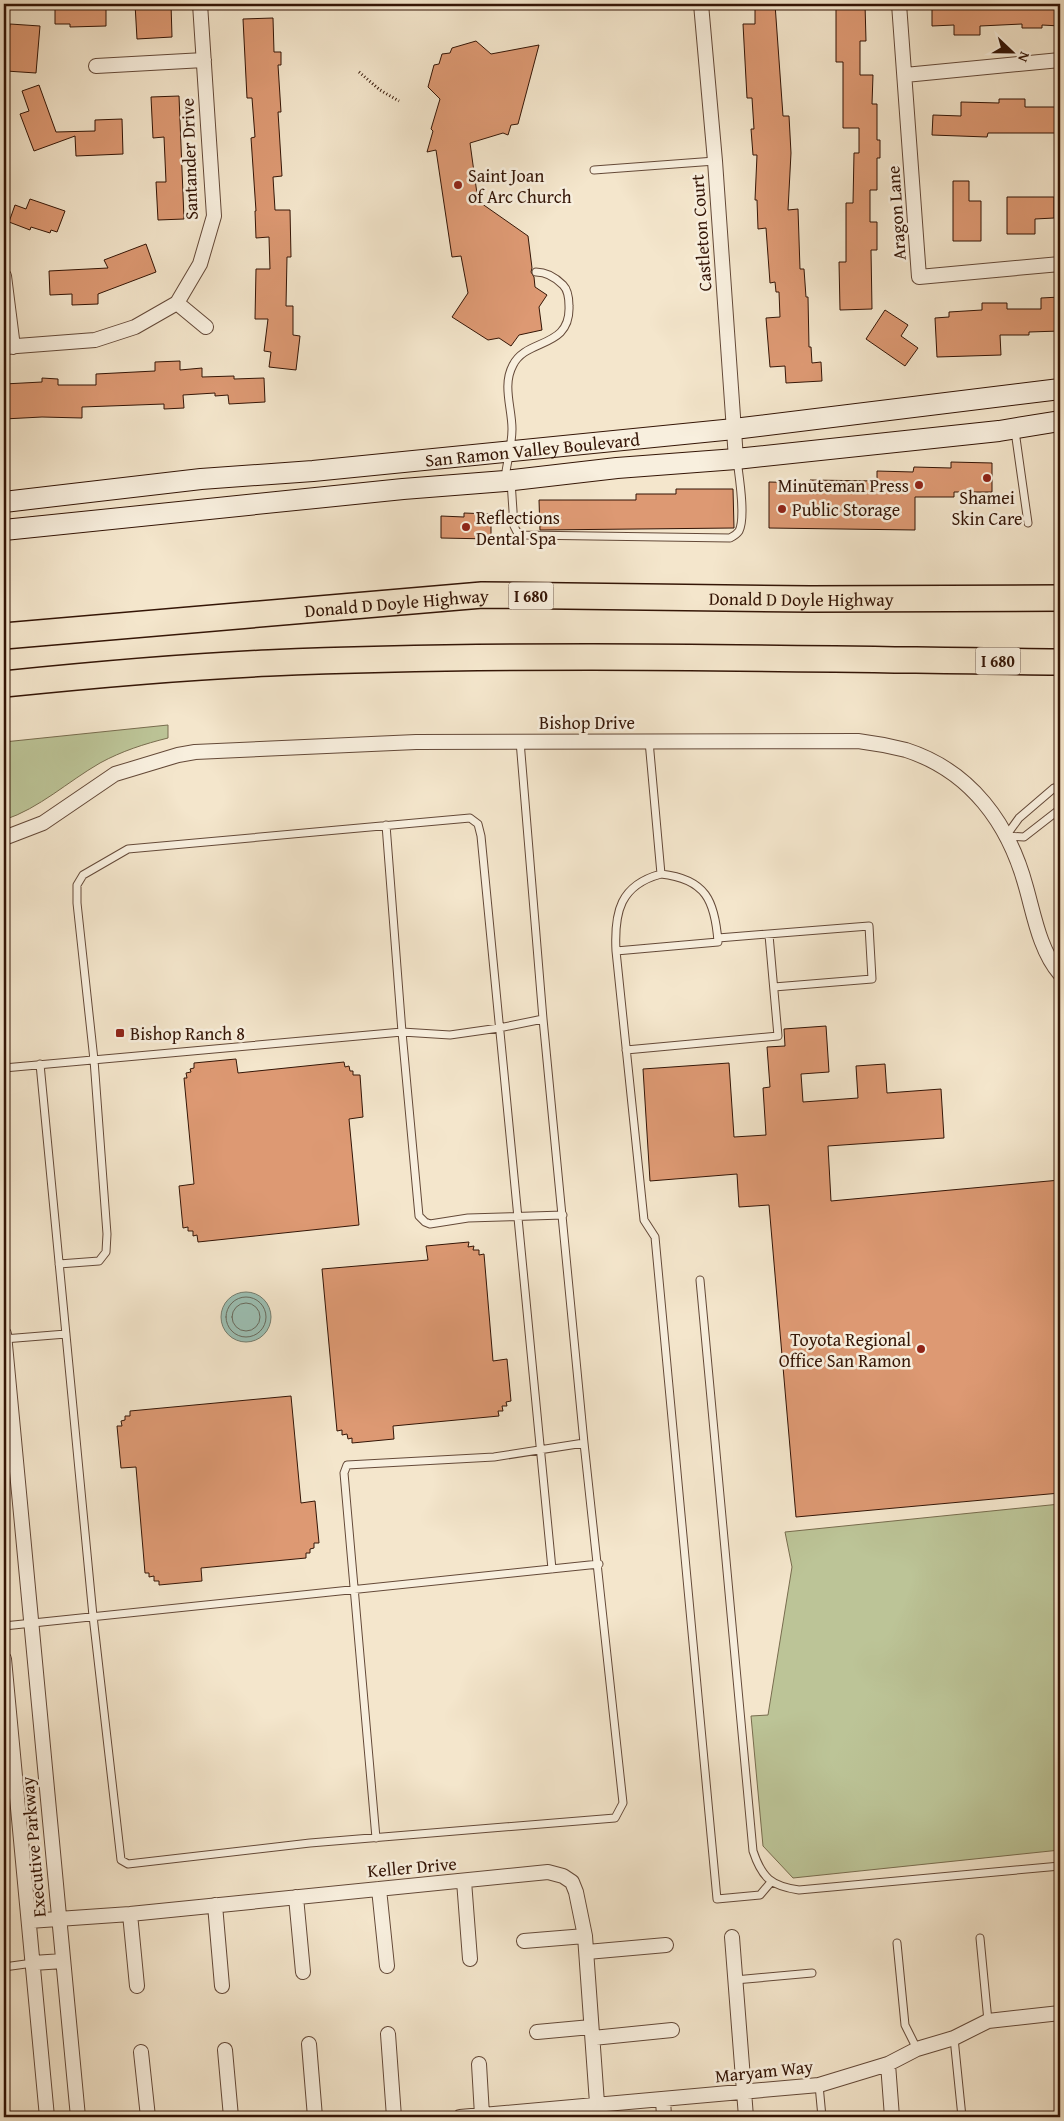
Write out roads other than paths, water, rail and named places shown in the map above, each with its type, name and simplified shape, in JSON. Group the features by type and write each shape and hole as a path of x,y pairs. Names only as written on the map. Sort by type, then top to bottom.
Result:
{"highway":[{"name":"Donald D Doyle Highway","path":"4,636 482,595 810,599 1060,598"},
{"name":"I 680","path":"4,684 116,672 257,664 439,658 594,656 1060,662"}],"main road":[{"name":"San Ramon Valley Boulevard","path":"4,502 201,479 313,471 734,429 1060,389"},
{"name":"San Ramon Valley Boulevard","path":"4,530 403,489 508,481 616,468 736,459 1015,428 1060,421"}],"street":[{"name":"Santander Drive","path":"8,347 95,340 135,327 177,303 200,264 214,216 200,4"},
{"name":"Castleton Court","path":"701,4 715,161 736,459"},
{"name":"Aragon Lane","path":"899,4 919,277 1060,264"},
{"path":"96,66 204,60"},
{"path":"905,75 1060,60"},
{"path":"4,276 8,347"},
{"path":"177,303 206,327"},
{"name":"Bishop Drive","path":"4,838 42,823 114,774 178,755 285,747 416,742 858,740 907,751 931,761 971,788 987,805 1006,836 1021,867 1039,934 1055,968 1060,974"},
{"name":"Executive Parkway","path":"4,1334 78,2117"},
{"name":"Executive Parkway","path":"4,1659 47,2117"},
{"name":"Keller Drive","path":"29,1921 130,1914 548,1872 563,1876 572,1882 576,1892 585,1936 597,2111"},
{"path":"464,1881 470,1959"},
{"path":"379,1889 387,1966"},
{"path":"296,1897 303,1972"},
{"path":"215,1905 222,1986"},
{"path":"130,1914 137,1986"},
{"path":"524,1941 585,1936"},
{"path":"732,1937 746,2117"},
{"path":"587,1952 666,1945"},
{"path":"33,1964 63,1961"},
{"name":"Maryam Way","path":"460,2117 597,2111 663,2099 819,2085 888,2064 916,2049 954,2038 988,2021 1060,2013"},
{"path":"536,2032 672,2030"},
{"path":"388,2034 394,2117"},
{"path":"309,2044 315,2117"},
{"path":"225,2050 231,2117"},
{"path":"141,2052 148,2117"},
{"path":"479,2064 491,2116"},
{"path":"888,2064 892,2117"},
{"path":"663,2099 664,2117"}],"lane":[{"path":"594,170 715,161"},
{"path":"536,272 543,272 553,276 564,286 569,298 569,312 564,329 550,342 519,356 512,365 508,385 512,429 508,451 508,481 514,526 517,532 524,535 730,538 738,533 741,528 741,498 736,459"},
{"path":"1015,428 1028,523"},
{"path":"649,740 661,874"},
{"path":"40,1064 94,1616 121,1860 128,1864 376,1838 615,1818 623,1803 584,1443 543,1019 520,741"},
{"path":"1006,836 1019,818 1054,788 1060,786"},
{"path":"1006,836 1024,837 1060,809"},
{"path":"59,1264 99,1261 106,1252 107,1234 94,1060 78,903 78,884 83,876 128,849 470,818 478,824 482,845 552,1569"},
{"path":"386,826 419,1216 424,1222 430,1224 468,1218 563,1214"},
{"path":"616,951 718,942 714,910 708,896 697,886 685,879 661,874 648,878 638,884 622,902 615,927 616,951 644,1220 654,1237 717,1899 760,1895 771,1882"},
{"path":"718,938 869,926 872,979 774,987"},
{"path":"626,1050 778,1036 769,935"},
{"path":"4,1068 402,1032 450,1035 543,1019"},
{"path":"700,1280 753,1851 761,1872 771,1882 784,1888 799,1890 1060,1866"},
{"path":"4,1339 66,1334"},
{"path":"376,1838 344,1473 347,1465 439,1461 540,1451 584,1443"},
{"path":"4,1626 598,1564"},
{"path":"980,1938 988,2021"},
{"path":"897,1943 905,2025 916,2049"},
{"path":"4,1967 33,1964"},
{"path":"735,1980 812,1973"},
{"path":"954,2038 962,2117"},
{"path":"819,2085 822,2117"}],"water":[{"path":"241,1292 251,1292 264,1299 271,1312 271,1322 264,1335 251,1342 241,1342 232,1338 225,1331 221,1322 221,1312 225,1303 232,1296"}],"place":[{"name":"Saint Joan of Arc Church","path":"458,185"},
{"name":"Shamei Skin Care","path":"987,478"},
{"name":"Minuteman Press","path":"919,485"},
{"name":"Public Storage","path":"782,509"},
{"name":"Reflections Dental Spa","path":"466,527"},
{"name":"Bishop Ranch 8","path":"120,1033"},
{"name":"Toyota Regional Office San Ramon","path":"921,1349"}]}
